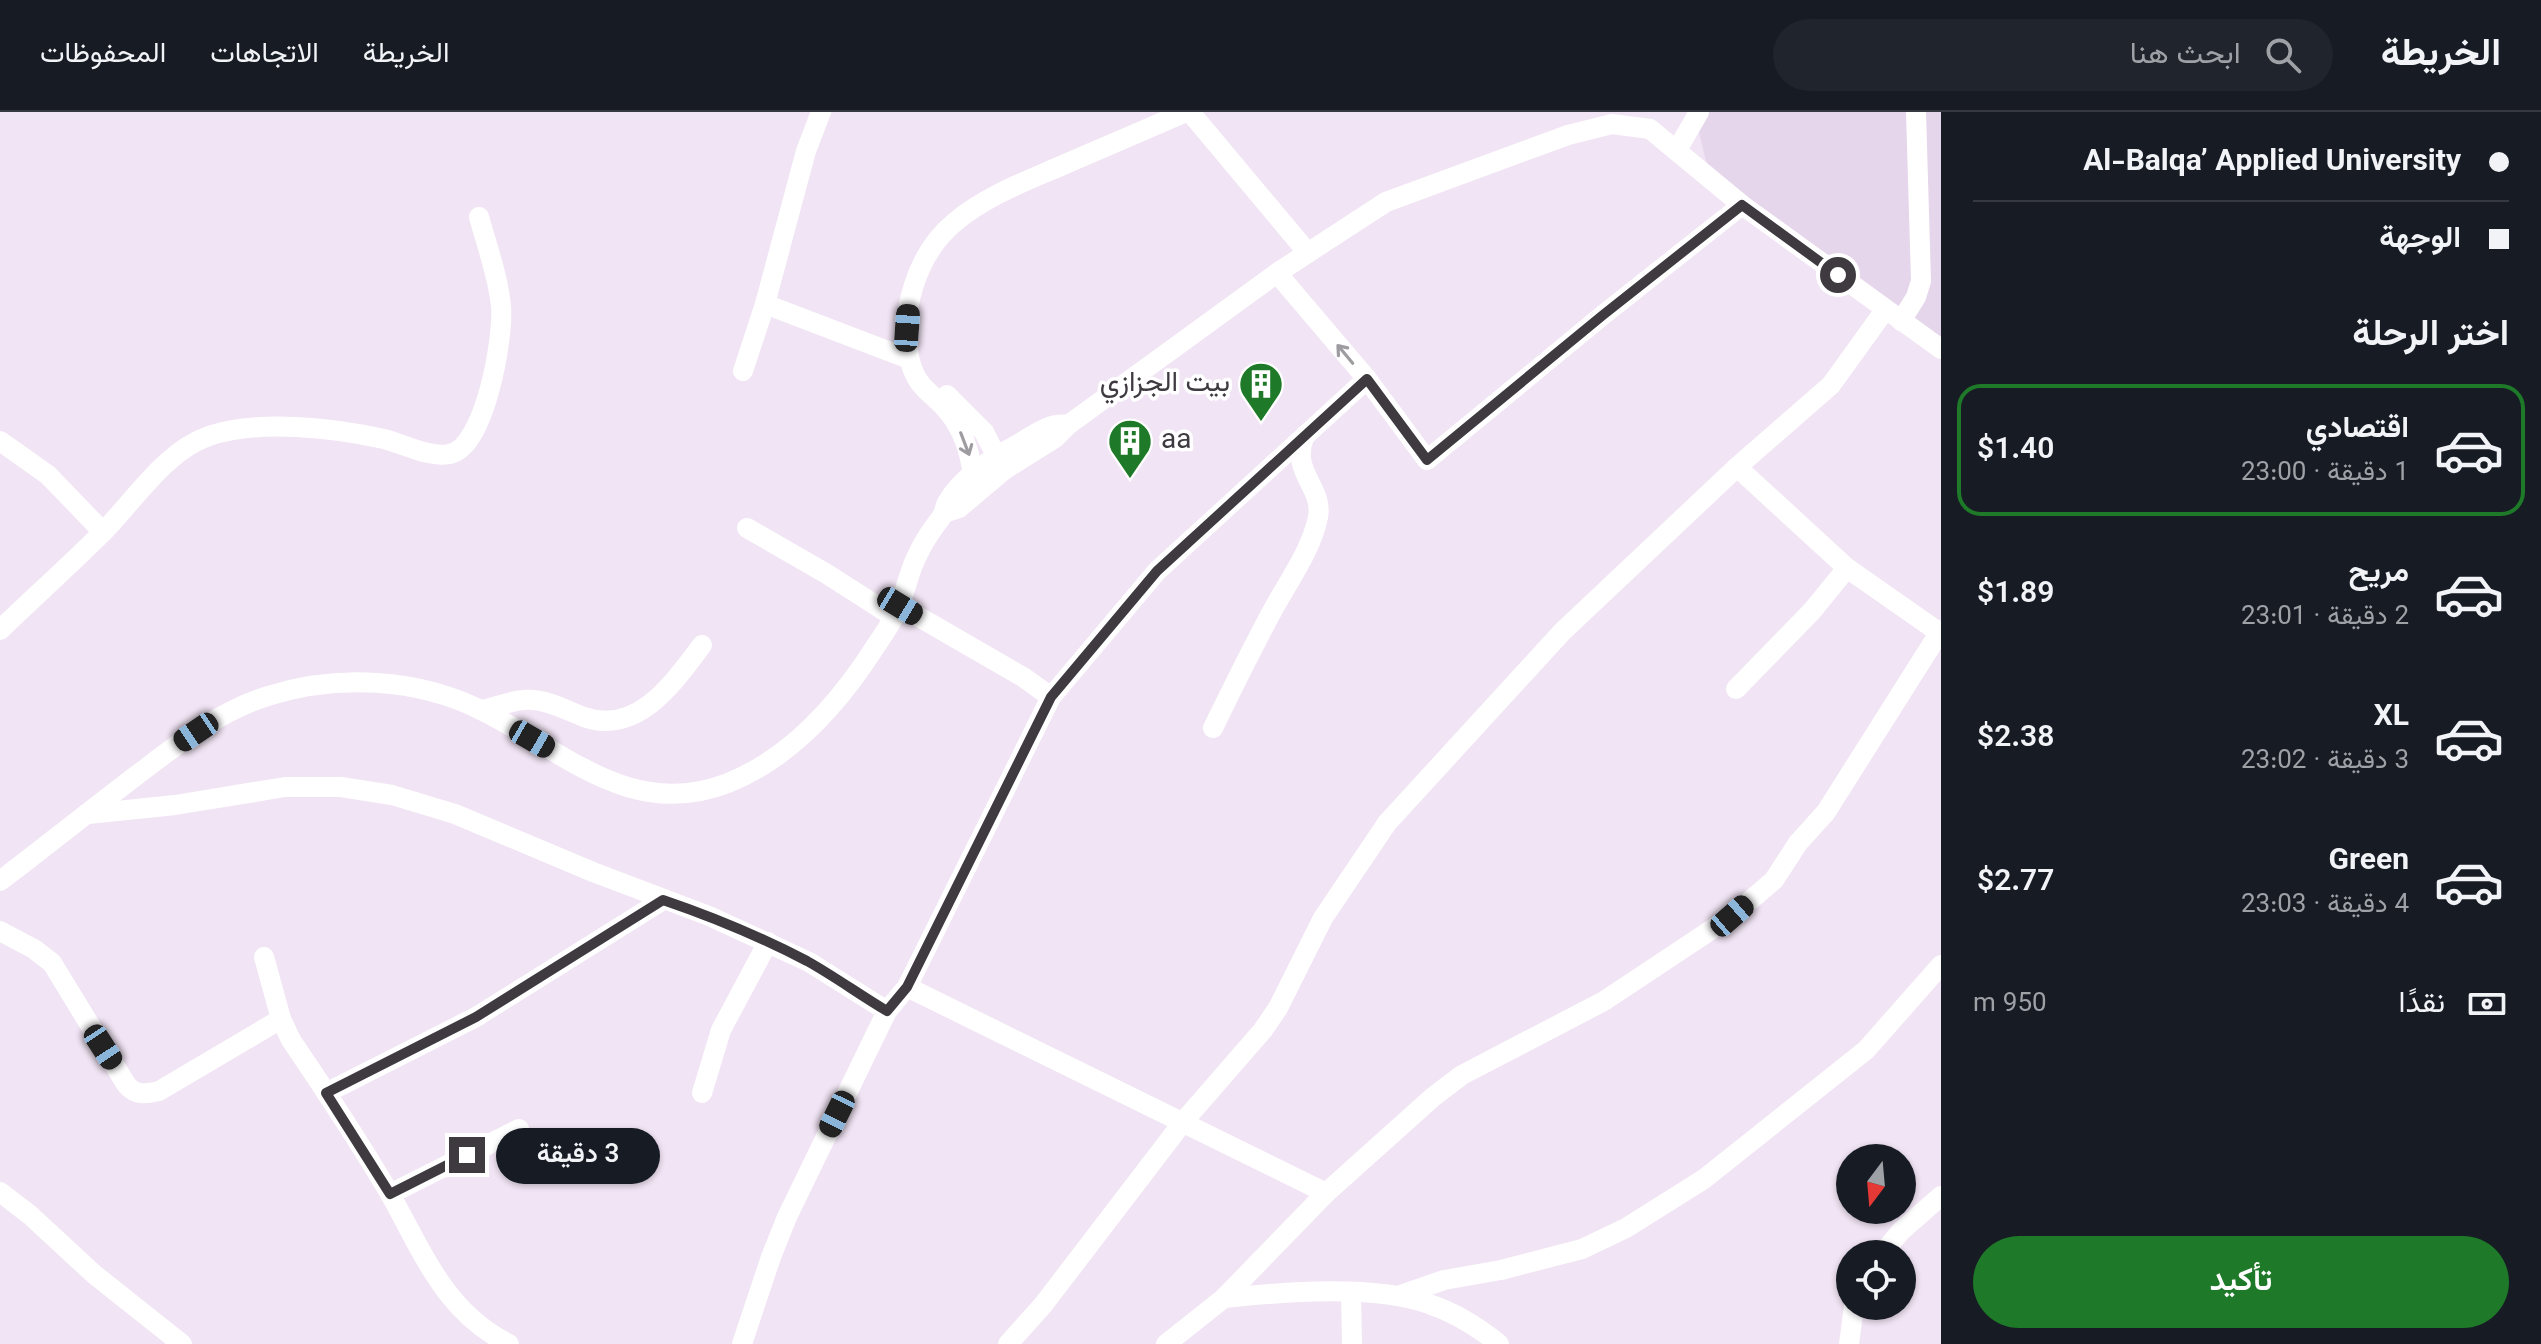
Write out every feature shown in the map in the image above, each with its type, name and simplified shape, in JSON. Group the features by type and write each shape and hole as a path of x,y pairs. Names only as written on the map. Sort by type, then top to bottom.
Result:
{"street":[{"path":"743,371 765,304 806,151 821,112"},
{"path":"973,475 969,454 956,424 944,407 919,385 907,343 908,307 924,260 953,223 983,203 1018,184 1188,112 1308,253"},
{"path":"1637,125 1656,112"},
{"path":"1677,150 1699,112"},
{"path":"1008,1344 1043,1305 1183,1122 1263,1030 1278,1008 1323,918 1387,823 1562,632 1737,467 1831,385 1893,316 1916,297 1921,281 1916,112"},
{"path":"0,881 213,721 269,695 330,683 392,684 423,690 482,710 608,782 632,790 682,794 730,782 794,743 845,689 897,611 919,552 951,496 973,475 1055,438 1068,425 1277,273 1350,224 1398,197 1568,135 1612,124 1650,129 1742,205 1941,349"},
{"path":"1277,273 1367,379 1427,460 1742,205"},
{"path":"0,630 103,532 166,465 206,437 272,428 310,429 386,440 435,454 452,454 460,449 477,426 488,394 501,328 501,304 479,217"},
{"path":"765,304 912,366 976,422 992,444 1000,463"},
{"path":"742,1344 787,1217 887,1011 907,987 1051,697 1157,571 1367,379"},
{"path":"1213,728 1288,584 1318,517 1316,499 1300,460 1305,435"},
{"path":"0,441 48,475 103,532"},
{"path":"944,513 959,508 1000,463"},
{"path":"1166,1344 1224,1298 1326,1193 1433,1097 1462,1075 1604,1001 1732,916 1774,880 1798,843 1826,812 1940,632 1847,568 1737,467"},
{"path":"747,528 827,574 1023,677 1051,697"},
{"path":"1736,689 1812,611 1847,568"},
{"path":"482,710 526,699 606,722 634,716 668,688 702,645"},
{"path":"86,814 175,805 285,787 363,790 455,814 709,916 809,962 887,1011"},
{"path":"326,1093 476,1017 663,900"},
{"path":"0,931 34,949 52,963 126,1084 137,1093 159,1091 281,1019"},
{"path":"702,1093 721,1030 768,942"},
{"path":"264,957 281,1019 291,1040 390,1194 428,1268 460,1309 489,1333 509,1344"},
{"path":"1398,1296 1444,1280 1501,1270 1582,1249 1626,1228 1704,1179 1866,1050 1941,965"},
{"path":"907,987 1326,1193"},
{"path":"390,1194 519,1129"},
{"path":"0,1192 30,1215 95,1275 182,1344"},
{"path":"1894,1240 1941,1196"},
{"path":"1224,1298 1280,1293 1398,1296 1455,1314 1499,1344"},
{"path":"1351,1293 1352,1344"},
{"path":"1849,1344 1852,1320"}],"shaded area":[{"path":"1694,112 1941,112 1941,346 1708,169"}],"place":[{"name":"بيت الجزازي","path":"1261,423"},
{"name":"aa","path":"1130,480"}],"route":[{"path":"467,1155 390,1194 326,1093 476,1017 663,900 709,916 809,962 887,1011 907,987 1051,697 1157,571 1367,379 1427,460 1742,205 1838,275"}]}
